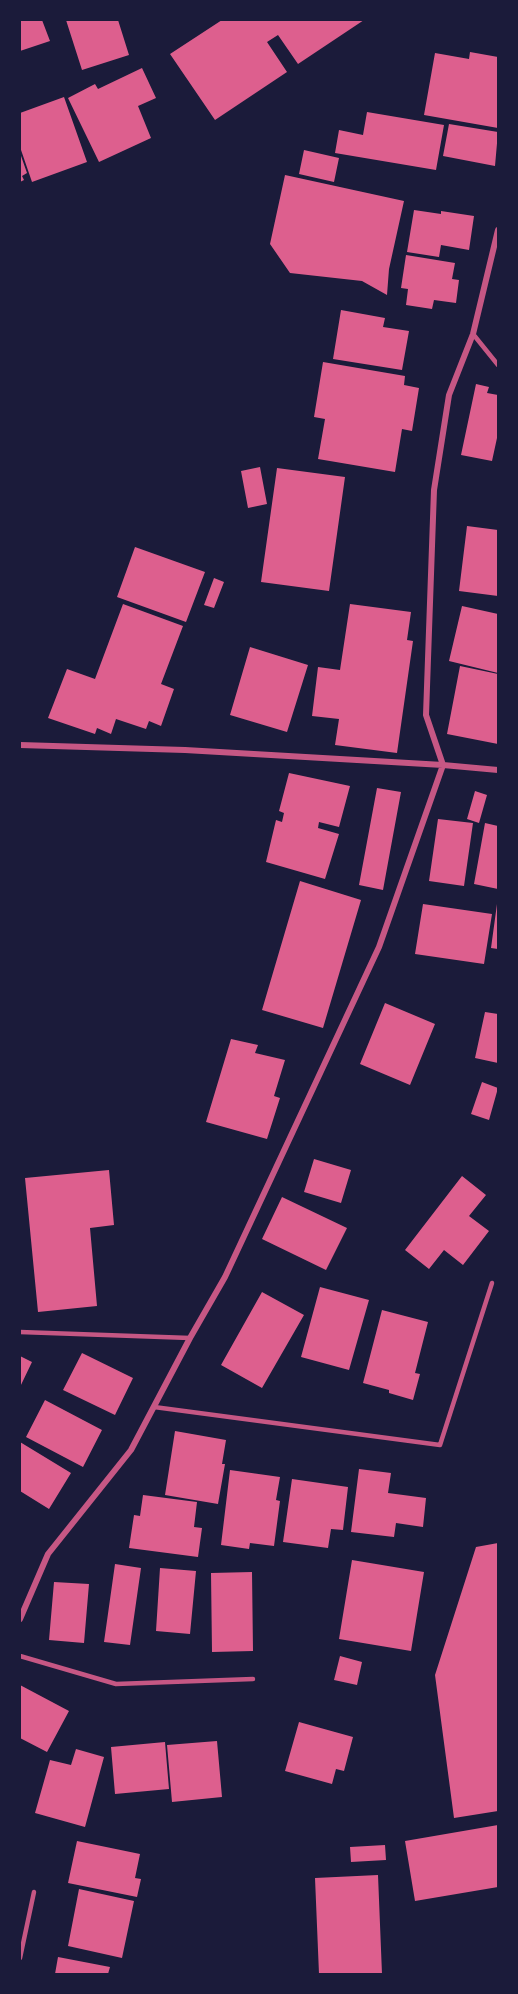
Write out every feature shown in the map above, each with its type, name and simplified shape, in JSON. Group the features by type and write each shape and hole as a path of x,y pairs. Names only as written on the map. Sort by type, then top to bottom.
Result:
{"street":[{"path":"20,1619 48,1554 131,1450 225,1277 379,947 444,765 426,715 434,490 449,395 473,334 498,230"},
{"path":"20,745 185,750 498,770"}],"lane":[{"path":"473,334 498,365"},
{"path":"154,1407 440,1445 492,1283"},
{"path":"20,1332 190,1338"},
{"path":"20,1656 116,1684 253,1679"},
{"path":"20,1958 34,1892"}],"building":[{"path":"20,20 42,20 50,41 20,51"},
{"path":"66,20 118,20 129,55 82,70"},
{"path":"222,20 364,20 298,64 278,35 267,42 287,72 215,120 170,54"},
{"path":"470,52 498,57 498,128 424,115 435,53 469,59"},
{"path":"142,68 156,98 138,106 151,138 99,162 68,98 95,84 98,89"},
{"path":"64,97 87,162 32,182 20,147 20,113"},
{"path":"367,112 444,125 436,170 335,153 339,130 363,135"},
{"path":"449,124 498,132 495,166 443,156"},
{"path":"304,150 339,158 334,182 299,174"},
{"path":"20,153 27,173 22,176 24,180 20,182"},
{"path":"285,175 404,201 389,269 387,295 362,281 290,273 270,244"},
{"path":"414,210 474,216 469,250 441,245 439,257 407,252"},
{"path":"406,255 455,263 452,279 459,280 456,303 434,300 432,309 406,305 408,289 401,288"},
{"path":"341,310 385,318 383,327 409,331 402,370 333,359"},
{"path":"323,362 405,376 404,385 419,388 412,431 402,429 395,472 318,459 325,419 314,417"},
{"path":"476,384 489,387 487,393 498,395 498,439 492,461 461,455"},
{"path":"260,467 267,504 248,508 241,471"},
{"path":"277,468 345,477 329,591 261,582"},
{"path":"467,526 498,530 498,596 459,591"},
{"path":"135,547 205,572 186,622 117,597"},
{"path":"214,578 224,582 214,608 204,605"},
{"path":"123,604 183,626 161,684 174,689 161,726 149,721 146,729 116,719 111,734 97,728 95,734 48,718 67,669 95,679"},
{"path":"350,604 411,612 407,640 413,641 397,753 335,745 339,719 312,716 318,667 340,670"},
{"path":"462,606 498,614 498,673 449,661"},
{"path":"250,647 308,665 287,732 230,715"},
{"path":"460,666 498,674 498,744 447,734"},
{"path":"289,773 350,786 339,827 319,822 318,828 339,834 325,879 266,862 276,820 282,822 284,813 279,811"},
{"path":"377,788 401,792 383,890 359,885"},
{"path":"475,791 487,795 479,823 467,819"},
{"path":"438,819 473,823 464,886 429,881"},
{"path":"485,823 498,826 498,889 474,884"},
{"path":"300,881 361,900 323,1028 262,1010"},
{"path":"423,904 492,914 484,964 415,954"},
{"path":"498,904 498,949 491,948"},
{"path":"385,1003 435,1024 410,1085 360,1064"},
{"path":"485,1012 498,1014 498,1063 475,1058"},
{"path":"231,1039 258,1045 255,1053 285,1060 274,1096 280,1098 267,1139 206,1122"},
{"path":"482,1082 498,1088 489,1120 471,1114"},
{"path":"314,1159 351,1170 341,1203 304,1192"},
{"path":"109,1170 114,1225 90,1228 97,1306 38,1312 25,1178"},
{"path":"462,1176 486,1195 469,1216 489,1231 463,1265 444,1250 429,1269 405,1250"},
{"path":"282,1197 347,1228 326,1270 262,1239"},
{"path":"320,1287 369,1300 349,1370 301,1357"},
{"path":"262,1292 304,1315 262,1388 221,1365"},
{"path":"382,1310 428,1322 415,1373 420,1374 413,1400 363,1383"},
{"path":"82,1353 133,1378 115,1415 63,1390"},
{"path":"20,1356 32,1362 20,1387"},
{"path":"45,1400 102,1430 83,1467 26,1437"},
{"path":"175,1431 226,1440 222,1464 225,1464 218,1504 165,1495"},
{"path":"20,1442 71,1473 49,1509 20,1491"},
{"path":"359,1469 391,1473 388,1493 426,1498 423,1527 396,1523 394,1537 351,1532"},
{"path":"230,1470 280,1477 276,1500 280,1501 274,1546 250,1543 249,1549 221,1545"},
{"path":"292,1479 348,1487 343,1530 331,1529 328,1548 283,1542"},
{"path":"143,1495 197,1502 194,1527 202,1528 198,1557 129,1548 134,1515 140,1516"},
{"path":"498,1543 498,1811 454,1818 435,1675 476,1547"},
{"path":"352,1560 424,1572 411,1651 339,1639"},
{"path":"115,1564 141,1568 130,1645 104,1642"},
{"path":"160,1568 196,1571 190,1634 156,1631"},
{"path":"252,1572 253,1651 212,1652 211,1573"},
{"path":"54,1582 89,1584 84,1643 49,1640"},
{"path":"340,1656 362,1662 357,1685 334,1680"},
{"path":"20,1685 69,1711 47,1752 20,1738"},
{"path":"299,1722 353,1737 344,1771 336,1769 332,1784 285,1771"},
{"path":"217,1741 222,1797 172,1802 167,1745"},
{"path":"165,1742 169,1789 115,1794 111,1747"},
{"path":"76,1749 104,1757 85,1827 35,1813 50,1760 71,1765"},
{"path":"498,1825 498,1887 415,1901 405,1841"},
{"path":"77,1841 140,1854 135,1878 141,1879 137,1897 68,1883"},
{"path":"385,1845 386,1860 351,1862 350,1847"},
{"path":"378,1875 382,1974 319,1974 315,1878"},
{"path":"79,1889 134,1901 122,1958 68,1946"},
{"path":"58,1957 110,1967 108,1974 55,1974"}]}
